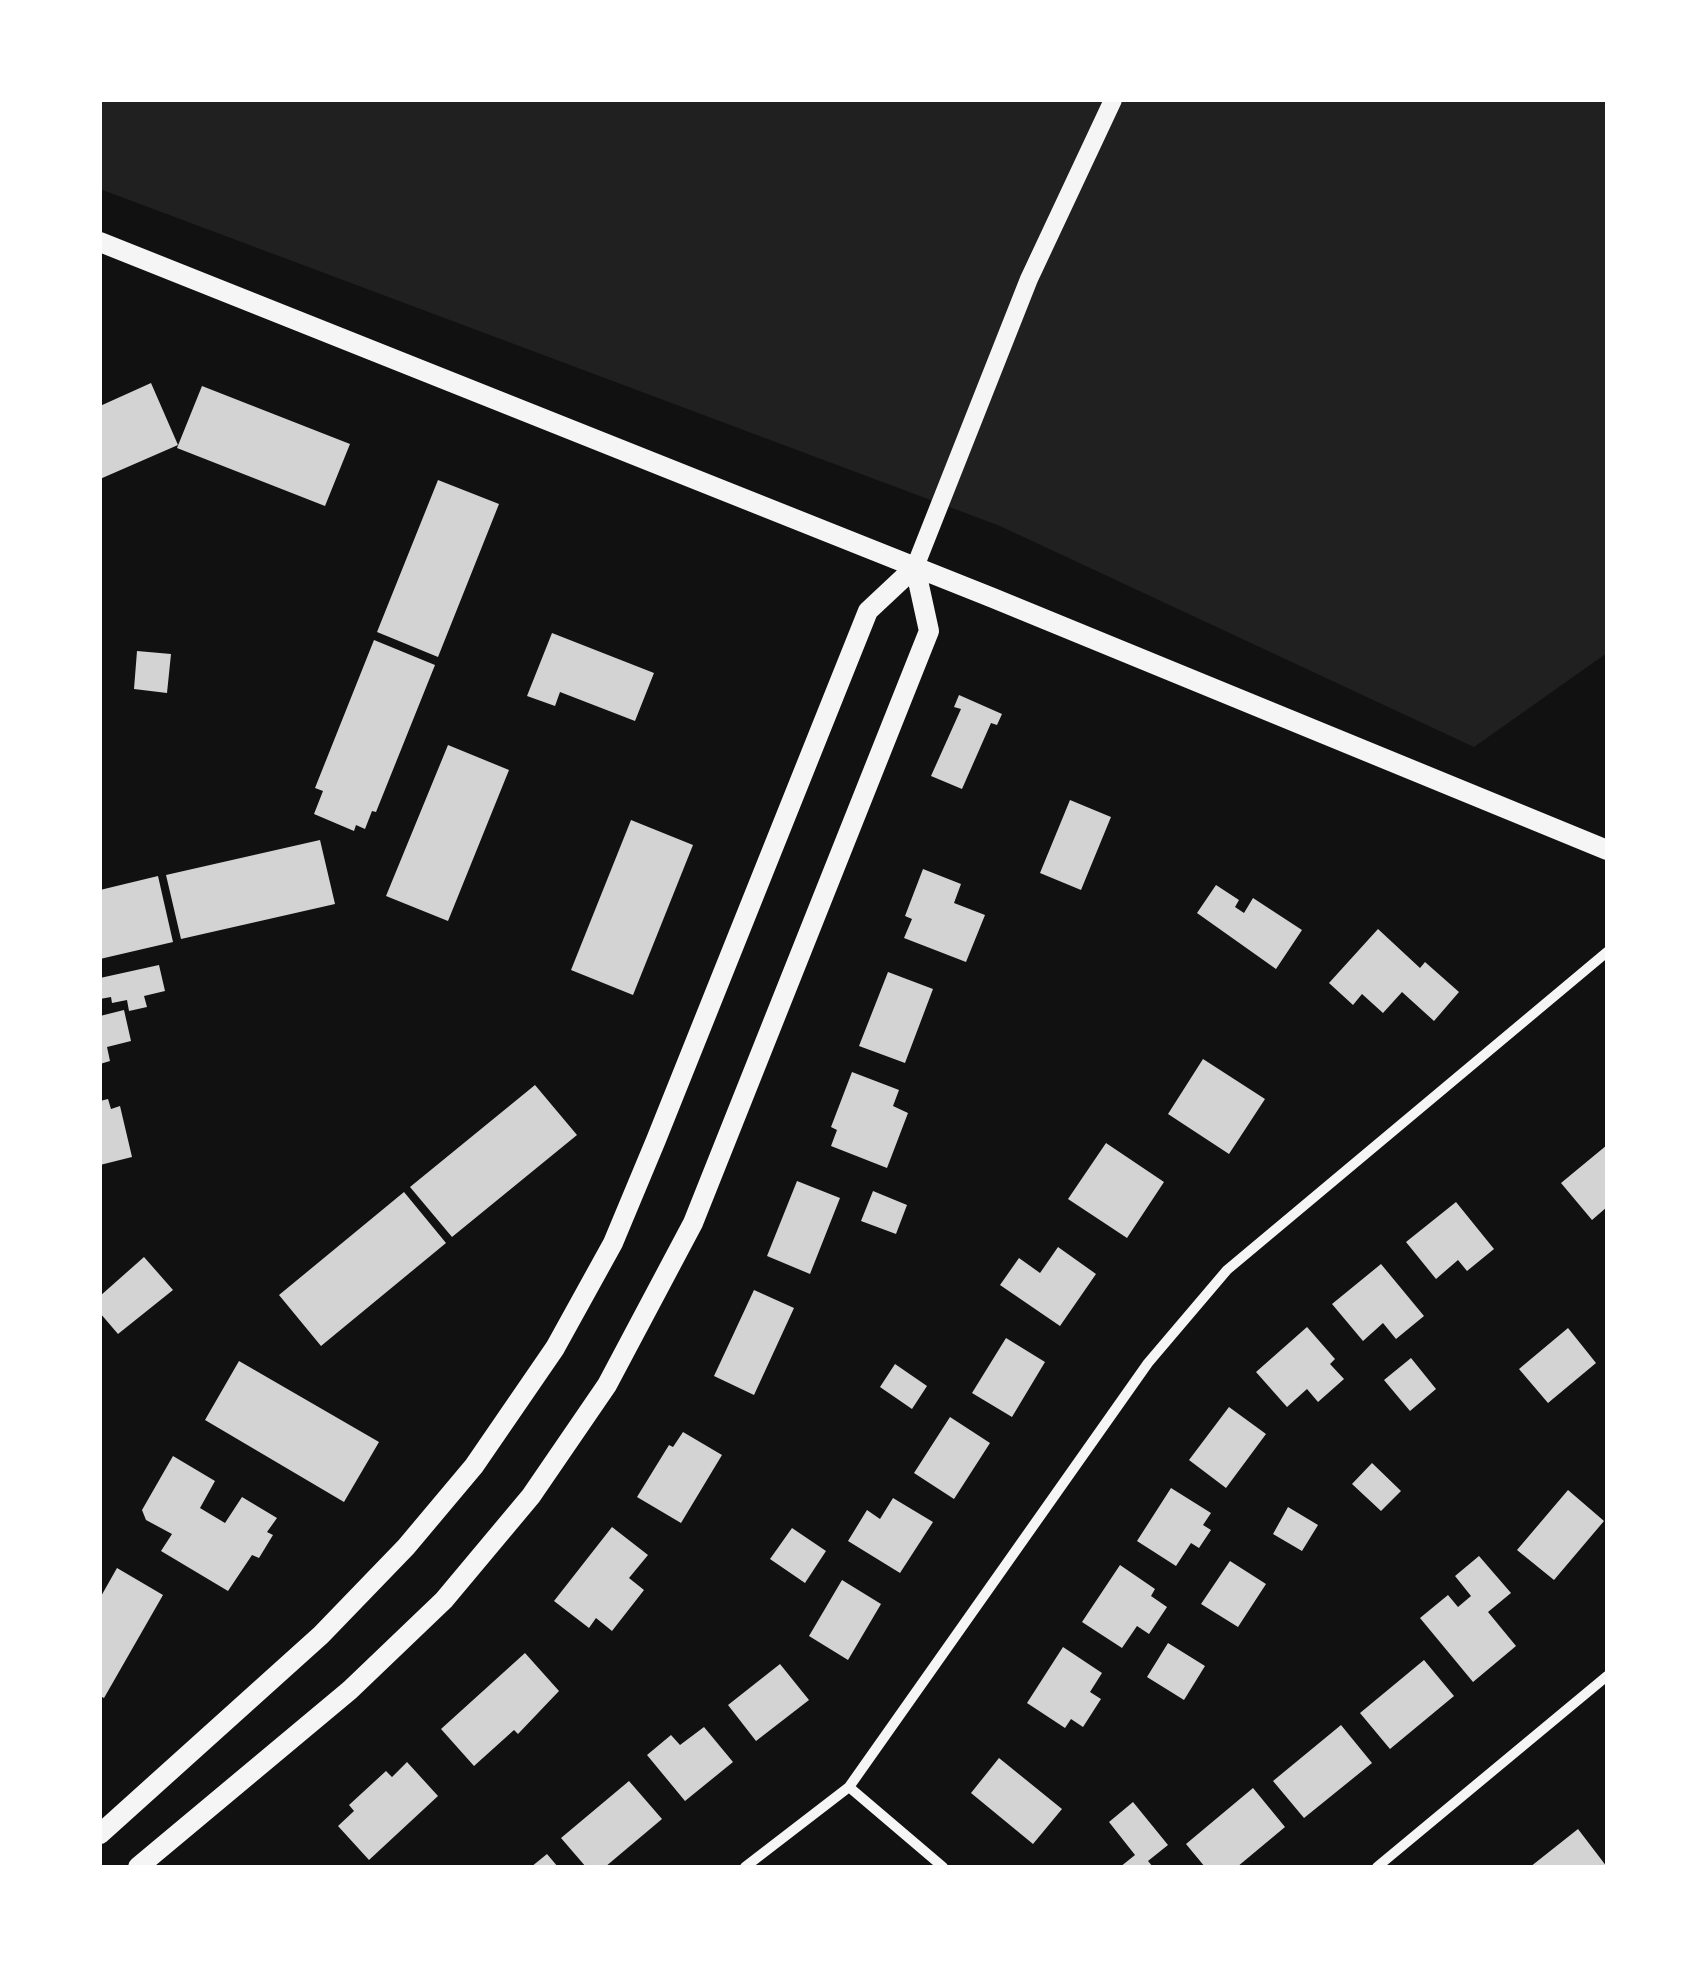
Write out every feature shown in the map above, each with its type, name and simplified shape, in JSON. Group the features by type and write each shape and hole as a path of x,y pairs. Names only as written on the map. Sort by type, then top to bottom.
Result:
{"main road":[{"path":"100,242 915,566 1607,850"},
{"path":"100,1834 322,1636 406,1548 474,1466 554,1348 613,1242 635,1192 868,610 915,566"},
{"path":"138,1867 350,1690 444,1600 558,1461 616,1370 693,1223 930,631 915,566"}],"street":[{"path":"915,566 1029,279 1113,100"},
{"path":"746,1867 849,1787 1148,1363 1227,1270 1607,952"},
{"path":"1377,1867 1607,1676"},
{"path":"849,1787 943,1867"}],"shaded area":[{"path":"100,100 1607,100 1607,653 1474,747 1000,526 100,189"}],"building":[{"path":"151,383 178,445 100,479 100,406"},
{"path":"202,386 350,444 325,506 177,448"},
{"path":"438,480 499,504 438,657 377,632"},
{"path":"552,633 654,673 635,721 560,692 555,706 527,696"},
{"path":"374,640 435,665 376,812 372,811 365,829 356,825 354,831 314,814 323,791 315,788"},
{"path":"137,651 171,654 167,693 134,689"},
{"path":"959,695 1002,714 997,725 991,723 962,789 931,776 961,709 954,707"},
{"path":"448,745 509,770 448,921 386,896"},
{"path":"1070,800 1111,817 1081,890 1040,873"},
{"path":"631,820 693,845 633,995 571,970"},
{"path":"320,840 335,904 181,939 166,875"},
{"path":"923,869 961,884 954,903 985,915 966,962 904,938 912,919 905,916"},
{"path":"158,876 173,942 100,959 100,890"},
{"path":"1216,885 1239,900 1235,907 1244,913 1253,898 1302,930 1276,969 1197,913"},
{"path":"1378,929 1420,968 1425,962 1459,992 1434,1021 1402,992 1383,1013 1362,994 1353,1005 1329,983"},
{"path":"159,965 165,991 144,996 147,1007 129,1011 127,1000 112,1003 111,997 100,999 100,978"},
{"path":"888,972 933,989 905,1063 859,1046"},
{"path":"124,1010 131,1041 107,1047 110,1061 100,1064 100,1016"},
{"path":"1203,1059 1265,1099 1229,1154 1168,1114"},
{"path":"852,1072 899,1090 893,1106 908,1113 887,1168 831,1146 837,1130 831,1127"},
{"path":"535,1085 577,1135 452,1237 410,1187"},
{"path":"108,1099 111,1109 120,1106 132,1157 100,1165 100,1101"},
{"path":"1106,1143 1164,1182 1127,1238 1068,1199"},
{"path":"1607,1145 1607,1207 1592,1220 1561,1183"},
{"path":"797,1181 840,1198 810,1274 767,1256"},
{"path":"873,1191 907,1205 896,1234 861,1221"},
{"path":"404,1192 446,1243 321,1346 279,1295"},
{"path":"1456,1202 1494,1249 1467,1271 1458,1260 1436,1279 1406,1242"},
{"path":"1058,1247 1096,1274 1060,1326 1000,1285 1019,1258 1040,1273"},
{"path":"144,1257 173,1290 118,1334 100,1313 100,1296"},
{"path":"1381,1264 1424,1316 1396,1339 1383,1323 1363,1341 1332,1304"},
{"path":"754,1290 794,1308 754,1395 714,1376"},
{"path":"1307,1327 1335,1359 1330,1364 1344,1379 1318,1402 1307,1389 1287,1407 1256,1372"},
{"path":"1568,1328 1596,1363 1548,1403 1519,1369"},
{"path":"1006,1338 1045,1362 1012,1417 972,1393"},
{"path":"1411,1358 1436,1389 1410,1411 1384,1380"},
{"path":"239,1361 379,1442 344,1502 205,1420"},
{"path":"895,1364 927,1386 912,1409 880,1387"},
{"path":"1229,1407 1266,1434 1226,1488 1189,1460"},
{"path":"950,1417 990,1443 954,1499 914,1473"},
{"path":"683,1432 722,1455 681,1523 637,1497 669,1445 673,1447"},
{"path":"173,1456 215,1481 200,1508 225,1523 242,1497 277,1518 267,1532 273,1535 259,1558 252,1555 228,1591 161,1551 172,1534 146,1520 142,1510"},
{"path":"1372,1463 1401,1491 1381,1511 1352,1484"},
{"path":"1171,1488 1211,1513 1203,1525 1211,1530 1199,1548 1191,1543 1176,1566 1137,1541"},
{"path":"1568,1490 1604,1521 1554,1580 1517,1550"},
{"path":"893,1498 933,1522 900,1573 848,1541 867,1510 880,1519"},
{"path":"1288,1507 1318,1525 1302,1551 1273,1534"},
{"path":"612,1527 648,1555 629,1578 644,1590 612,1631 596,1618 589,1628 554,1601"},
{"path":"792,1528 826,1551 805,1583 770,1559"},
{"path":"1479,1556 1511,1593 1488,1612 1516,1646 1473,1682 1420,1618 1448,1595 1458,1607 1471,1596 1455,1576"},
{"path":"1230,1561 1266,1584 1238,1627 1201,1604"},
{"path":"1120,1565 1155,1589 1151,1596 1167,1607 1149,1634 1137,1626 1122,1648 1082,1622"},
{"path":"117,1568 163,1595 104,1698 100,1696 100,1598"},
{"path":"842,1580 881,1604 848,1660 809,1636"},
{"path":"1168,1643 1205,1666 1184,1700 1147,1677"},
{"path":"1063,1647 1102,1673 1090,1692 1101,1699 1083,1727 1071,1719 1065,1728 1027,1703"},
{"path":"525,1653 559,1691 518,1734 514,1730 474,1766 441,1729"},
{"path":"1424,1660 1454,1696 1390,1749 1360,1713"},
{"path":"780,1664 809,1700 756,1741 728,1705"},
{"path":"1341,1725 1372,1763 1304,1818 1273,1781"},
{"path":"704,1727 733,1762 685,1801 647,1755 671,1735 680,1745"},
{"path":"999,1758 1062,1809 1033,1844 971,1793"},
{"path":"407,1762 438,1796 369,1860 338,1826 354,1811 349,1805 386,1771 392,1777"},
{"path":"629,1781 662,1819 605,1867 586,1867 561,1838"},
{"path":"1253,1788 1285,1827 1237,1867 1205,1867 1186,1844"},
{"path":"1133,1802 1168,1845 1148,1861 1153,1867 1120,1867 1135,1855 1109,1822"},
{"path":"1578,1829 1607,1867 1530,1867"},
{"path":"547,1854 558,1867 531,1867"}]}
